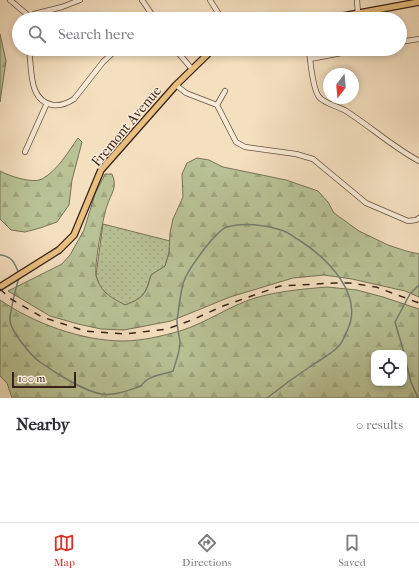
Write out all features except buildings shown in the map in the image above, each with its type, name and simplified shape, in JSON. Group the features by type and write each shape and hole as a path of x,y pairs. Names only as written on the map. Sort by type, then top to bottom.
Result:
{"main road":[{"path":"364,12 419,2"},
{"name":"Fremont Avenue","path":"0,287 59,250 74,235 101,170 176,85 205,56"}],"street":[{"path":"10,0 23,12"},
{"path":"40,12 62,7 80,0"},
{"path":"142,0 150,12"},
{"path":"210,0 218,12"},
{"path":"357,0 358,12"},
{"path":"407,41 419,39"},
{"path":"31,56 35,90 39,97 47,103 58,105 70,102 109,56"},
{"path":"179,56 192,70"},
{"path":"310,56 316,89 319,96 326,102 344,110 405,154 419,161"},
{"path":"310,59 326,56"},
{"path":"176,85 186,93 217,105 236,142 245,147 296,154 313,159 366,203 408,221 419,218"},
{"path":"217,105 225,91"},
{"path":"25,152 47,103"}],"green space":[{"path":"0,34 6,61 0,102"},
{"path":"78,138 82,142 72,180 69,205 57,222 25,232 11,230 0,219 0,171 27,180 33,181 42,179 58,166"},
{"path":"197,158 209,160 223,167 286,180 318,191 328,202 334,213 359,231 388,245 419,254 419,297 405,291 352,279 324,275 293,278 230,297 171,321 124,330 101,329 50,316 8,291 62,264 70,255 84,230 95,194 105,174 112,174 114,179 114,187 105,212 101,230 96,262 96,276 100,286 112,298 125,305 136,300 146,291 151,275 165,266 169,253 170,233 173,219 183,197 182,174 187,163"},
{"path":"103,224 170,241 169,253 165,266 151,275 145,291 140,297 125,305 111,298 100,287 96,275"},
{"path":"327,287 357,290 419,309 419,398 12,398 7,383 0,376 0,300 27,316 58,329 91,338 130,341 152,338 190,328 236,305 255,298"}],"waterway":[{"path":"19,277 10,320 13,330 27,349 40,362 61,376 87,390 102,394 117,393 141,386 151,377 173,371 180,346 177,320 183,284 189,271 215,236 227,227 247,224 275,228 286,232 310,248 331,267 347,291 351,304 351,317 347,331 338,347 329,355 267,398"},
{"path":"0,255 10,259 19,274"},
{"path":"403,350 395,322 410,294 419,285"},
{"path":"407,366 411,382 418,398"}],"railway":[{"path":"0,289 11,299 42,317 85,331 125,334 167,329 223,306 280,286 350,283 376,287 419,303"}]}
